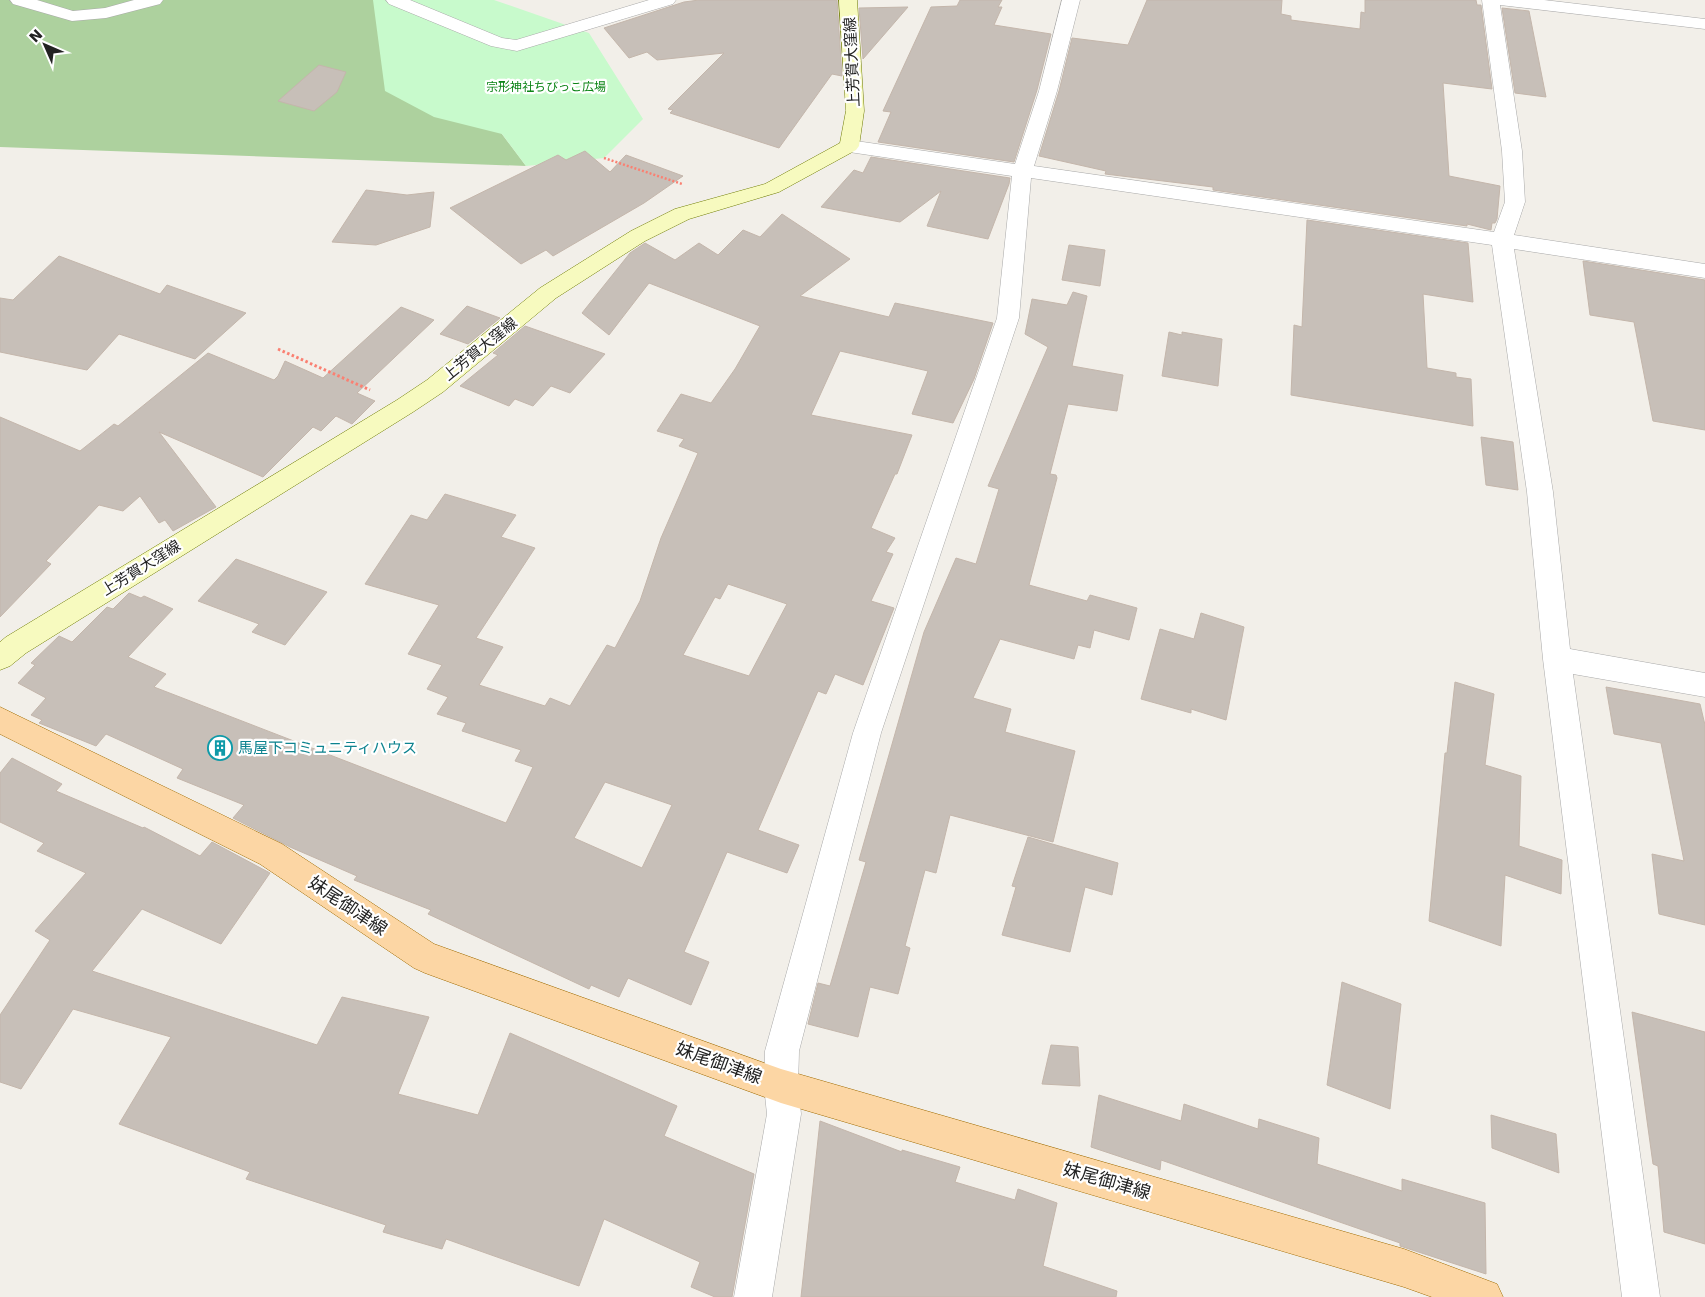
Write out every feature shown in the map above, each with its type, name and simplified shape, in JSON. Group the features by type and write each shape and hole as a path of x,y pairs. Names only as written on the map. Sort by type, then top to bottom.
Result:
{"main road":[{"name":"上芳賀大窪線","path":"0,658 16,645 405,406 435,386 548,293 638,236 682,214 772,188 849,146 855,111 848,0"},
{"name":"妹尾御津線","path":"0,720 271,854 425,957 781,1086 1404,1268 1484,1297"}],"street":[{"path":"20,0 72,16 106,13 154,0"},
{"path":"394,0 497,42 517,46 667,0"},
{"path":"753,1297 784,1114 781,1086 782,1051 867,733 978,411 1008,318 1022,172 1048,91 1071,0"},
{"path":"1491,0 1512,151 1515,202 1502,240 1540,492 1557,659 1641,1297"},
{"path":"1499,0 1705,24"},
{"path":"849,146 1502,240 1705,272"},
{"path":"1557,659 1705,685"}],"path":[{"path":"604,158 728,200"},
{"path":"278,349 405,406"}],"green space":[{"path":"0,0 401,0 526,166 0,147"},
{"name":"宗形神社ちびっこ広場","path":"373,0 494,0 589,33 643,119 604,158 526,166 502,134 434,117 385,91"}],"building":[{"path":"699,0 837,0 842,76 832,74 779,148 670,113 673,110 668,109 724,53 657,60 647,52 629,58 604,28 684,2"},
{"path":"960,0 1002,0 998,7 1002,7 994,25 1051,34 1037,90 1014,162 878,142 891,112 883,111 931,7 957,6"},
{"path":"1147,0 1282,0 1281,14 1291,16 1291,20 1360,29 1361,12 1365,13 1365,0 1476,0 1477,5 1481,5 1492,89 1443,83 1449,176 1500,186 1497,219 1495,223 1492,223 1491,230 1467,224 1467,226 1213,190 1213,187 1105,174 1106,171 1039,156 1059,91 1072,38 1128,45"},
{"path":"908,7 863,59 859,8"},
{"path":"1502,8 1529,11 1546,97 1515,93"},
{"path":"319,65 346,72 337,92 314,111 278,101"},
{"path":"585,151 610,172 626,155 683,176 644,203 553,256 546,250 521,264 450,208 558,155 566,160"},
{"path":"871,157 1010,178 988,239 927,226 941,191 900,222 821,207 854,170 863,173"},
{"path":"366,190 407,195 434,192 430,227 376,245 332,242"},
{"path":"782,214 850,259 800,296 889,317 895,303 993,323 974,379 953,423 912,414 928,371 840,351 811,415 912,435 897,474 895,474 871,528 895,538 886,552 893,554 871,601 894,608 863,685 835,674 826,694 818,691 758,830 799,845 787,873 727,852 684,952 709,962 691,1005 628,978 619,997 591,985 589,989 428,914 431,910 354,880 357,876 290,847 233,818 244,805 177,778 183,769 106,734 96,746 39,723 42,720 31,715 46,698 18,683 35,665 31,663 59,636 72,642 107,607 113,609 129,593 141,598 144,596 173,609 128,657 166,674 154,687 506,823 533,767 515,761 521,750 462,731 466,723 437,714 448,697 427,689 442,665 408,654 439,605 365,584 411,515 427,520 445,494 516,515 501,537 535,548 476,638 503,647 479,685 545,706 550,698 570,706 607,645 615,648 640,601 661,538 698,453 679,446 684,439 657,431 681,394 711,403 735,369 760,326 649,283 609,335 582,313 630,253 645,243 675,260 699,243 718,255 743,230 760,237","holes":["728,584 787,604 749,676 683,655 715,597 720,599","605,782 672,805 642,868 574,838"]},
{"path":"1307,220 1468,243 1473,302 1423,294 1427,368 1456,373 1456,377 1471,379 1473,426 1291,395 1294,325 1302,327"},
{"path":"1069,245 1105,250 1100,286 1062,280"},
{"path":"59,256 160,294 167,285 246,313 195,359 119,334 87,370 0,352 0,298 13,300"},
{"path":"1583,261 1705,280 1705,430 1653,421 1634,322 1590,315"},
{"path":"1073,292 1087,296 1072,366 1123,375 1117,411 1068,404 1050,474 1056,475 1057,478 1029,585 1087,601 1090,595 1137,608 1129,640 1094,630 1090,648 1078,645 1074,659 1000,639 973,698 1011,709 1005,732 1075,751 1053,842 950,815 936,873 925,870 905,946 910,948 898,994 870,987 858,1037 808,1024 818,983 830,986 866,862 859,860 924,632 956,558 976,564 999,489 988,486 1048,347 1025,334 1032,299 1067,305"},
{"path":"467,306 500,318 468,344 440,334"},
{"path":"401,307 434,320 357,393 375,401 352,424 336,416 321,431 313,427 263,477 159,432 216,507 173,531 165,520 159,523 140,496 123,511 99,505 46,561 51,564 0,617 0,417 80,451 114,424 118,426 208,353 274,380 285,361 323,378"},
{"path":"525,326 605,354 570,393 551,386 533,406 515,399 509,406 460,386 498,355 493,353"},
{"path":"1169,332 1182,335 1182,332 1222,339 1218,386 1162,376"},
{"path":"1481,437 1513,442 1518,490 1486,485"},
{"path":"236,559 327,592 285,645 252,632 259,624 198,601"},
{"path":"1201,613 1244,627 1226,720 1191,709 1191,713 1141,699 1160,629 1194,639"},
{"path":"1455,682 1494,694 1485,765 1521,776 1519,846 1562,860 1561,894 1505,875 1501,946 1429,921 1445,753 1447,753"},
{"path":"1606,687 1700,704 1705,725 1705,925 1659,914 1652,854 1684,861 1661,743 1614,734"},
{"path":"12,758 62,784 56,791 144,827 200,856 212,842 270,873 221,944 142,909 92,971 317,1045 342,997 429,1017 398,1094 478,1115 510,1033 677,1106 664,1136 754,1174 732,1297 715,1297 691,1287 700,1262 604,1219 579,1286 446,1239 442,1249 383,1232 386,1225 246,1179 250,1172 119,1124 171,1037 73,1009 21,1089 0,1082 0,1015 50,940 35,931 86,873 37,851 44,843 0,822 0,773"},
{"path":"1028,837 1118,863 1112,895 1085,887 1070,952 1002,935 1016,887 1012,886"},
{"path":"1342,982 1401,1004 1390,1109 1327,1085"},
{"path":"1632,1012 1705,1032 1705,1244 1664,1232 1658,1166 1653,1164"},
{"path":"1051,1045 1078,1047 1080,1086 1042,1084"},
{"path":"1099,1095 1181,1121 1184,1104 1258,1129 1259,1119 1319,1138 1317,1164 1402,1191 1402,1179 1485,1203 1486,1274 1400,1246 1400,1243 1161,1160 1160,1170 1091,1147"},
{"path":"1491,1115 1556,1134 1559,1173 1492,1148"},
{"path":"820,1121 902,1152 902,1150 960,1167 955,1182 1015,1200 1018,1189 1057,1203 1043,1266 1117,1291 1116,1297 801,1297"}],"place":[{"name":"馬屋下コミュニティハウス","path":"220,748"}]}
